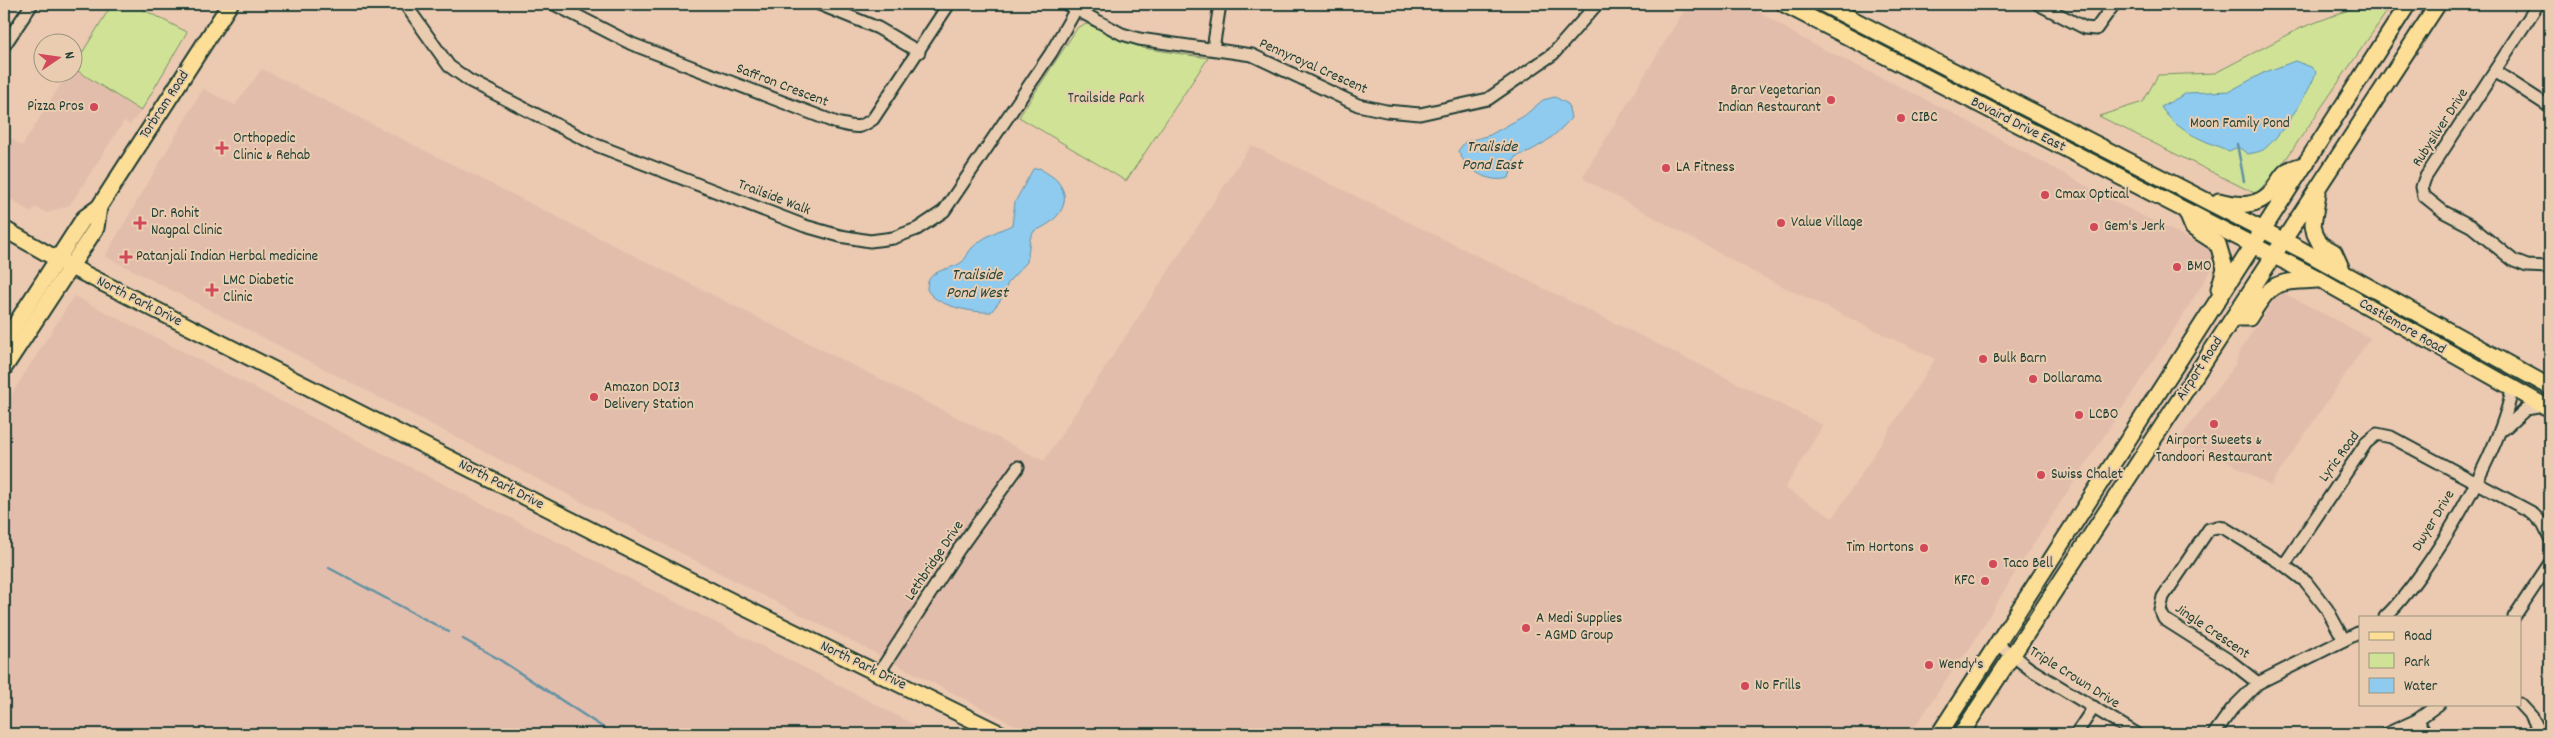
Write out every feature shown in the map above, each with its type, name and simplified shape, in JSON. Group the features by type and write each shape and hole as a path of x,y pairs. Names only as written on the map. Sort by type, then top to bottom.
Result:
{"main road":[{"name":"Torbram Road","path":"4,342 84,218 99,207 230,4"},
{"name":"Bovaird Drive East","path":"1784,4 2253,245"},
{"name":"Bovaird Drive East","path":"1823,4 2263,230"},
{"name":"Airport Road","path":"1939,734 2408,4"},
{"name":"Airport Road","path":"1961,734 2438,4"},
{"path":"2194,194 2238,206 2247,205 2265,198 2286,172 2306,164"},
{"path":"2322,181 2314,208 2312,225 2320,244 2334,252 2343,272"},
{"name":"Torbram Road","path":"4,368 96,228 99,207"},
{"path":"2186,211 2193,228 2218,244 2222,255 2225,268 2216,303"},
{"name":"North Park Drive","path":"4,229 71,267 735,603 1001,734"},
{"name":"Castlemore Road","path":"2263,230 2343,272 2550,387"},
{"name":"Castlemore Road","path":"2253,245 2319,279 2547,408"},
{"path":"2233,318 2249,318 2272,286 2293,281 2319,279"}],"street":[{"path":"4,46 32,4"},
{"name":"Trailside Walk","path":"405,4 449,66 470,82 596,145 806,226 840,236 870,240 893,238 917,229 944,211 1046,61 1074,6"},
{"name":"Saffron Crescent","path":"554,4 632,44 837,123 858,128 873,119 949,4"},
{"path":"819,4 878,28 919,52"},
{"path":"1213,49 1220,4"},
{"name":"Pennyroyal Crescent","path":"1074,6 1122,34 1139,39 1252,54 1358,105 1386,111 1420,114 1488,99 1553,54 1597,4"},
{"path":"2038,4 2085,28 2096,29 2114,4"},
{"name":"Rubysilver Drive","path":"2538,4 2496,72 2425,178 2422,187 2424,196 2444,212 2471,226 2514,261 2527,266 2550,267"},
{"path":"2496,72 2550,107"},
{"name":"Dwyer Drive","path":"2386,616 2401,600 2442,541 2475,482 2500,435 2509,407 2512,388"},
{"name":"Dwyer Drive","path":"2500,435 2526,409 2547,408"},
{"name":"Lyric Road","path":"2284,565 2366,443 2377,434 2391,437 2475,482"},
{"name":"Lethbridge Drive","path":"879,673 959,549 1018,467"},
{"path":"2475,482 2537,517 2550,538"},
{"name":"Jingle Crescent","path":"2258,684 2230,661 2164,619 2160,604 2206,533 2214,528 2224,528 2284,565 2306,582 2315,592 2344,640"},
{"path":"2515,616 2550,563"},
{"path":"2214,734 2232,709 2258,684 2359,632"},
{"name":"Triple Crown Drive","path":"1998,644 2030,669 2137,734"},
{"path":"2386,734 2417,720 2436,706"},
{"path":"2522,706 2532,717 2541,734"},
{"path":"2076,734 2094,707"},
{"path":"2417,720 2427,734"}],"shaded area":[{"path":"1688,4 1747,4 1803,39 1949,111 2121,205 2215,252 2216,255 2211,257 2213,267 2182,317 2021,563 1968,651 1956,665 1910,734 1032,734 105,256 203,89 235,105 262,69 1044,461 1251,145 1823,425 1785,488 1833,518 1935,359 1759,275 1584,179 1583,176"},
{"path":"82,74 141,111 130,125 124,121 70,205 47,213 35,207 31,213 4,194 4,133 22,146 62,82 82,82"},
{"path":"2280,291 2370,338 2270,486 2214,453 2175,445 2236,363 2241,349"},
{"path":"74,296 932,734 4,734 4,406"}],"green space":[{"path":"112,4 132,4 187,32 141,111 82,74 82,53"},
{"name":"Moon Family Pond","path":"2364,4 2392,4 2286,159 2257,193 2099,116 2143,102 2158,75 2215,73 2301,28"},
{"name":"Trailside Park","path":"1087,24 1143,48 1208,58 1126,181 1019,117 1078,27"}],"water":[{"path":"2295,61 2311,67 2316,72 2301,102 2277,136 2263,150 2248,154 2238,147 2229,151 2200,139 2175,123 2161,107 2187,93 2230,91 2263,73"},
{"name":"Trailside Pond East","path":"1555,97 1568,104 1571,118 1546,142 1515,157 1509,178 1493,179 1486,177 1479,174 1462,158 1458,151 1465,142 1490,135 1524,116 1543,100"},
{"name":"Trailside Pond West","path":"1040,168 1054,178 1063,190 1063,205 1055,218 1042,228 1034,231 1030,239 1027,262 1009,281 1000,301 991,312 965,310 946,304 931,295 927,289 931,277 962,262 971,249 980,241 1012,225 1015,202 1033,169"}],"waterway":[{"path":"2237,144 2244,181"},
{"path":"329,568 449,632"},
{"path":"463,639 497,658 613,734"}],"place":[{"name":"Brar Vegetarian Indian Restaurant","path":"1831,100"},
{"name":"Pizza Pros","path":"94,107"},
{"name":"CIBC","path":"1901,118"},
{"name":"Orthopedic Clinic & Rehab","path":"222,148"},
{"name":"LA Fitness","path":"1666,168"},
{"name":"Cmax Optical","path":"2045,195"},
{"name":"Dr. Rohit Nagpal Clinic","path":"140,223"},
{"name":"Value Village","path":"1781,223"},
{"name":"Gem's Jerk","path":"2094,227"},
{"name":"Patanjali Indian Herbal medicine","path":"126,257"},
{"name":"BMO","path":"2177,267"},
{"name":"LMC Diabetic Clinic","path":"212,290"},
{"name":"Bulk Barn","path":"1983,359"},
{"name":"Dollarama","path":"2033,379"},
{"name":"Amazon DOI3 Delivery Station","path":"594,397"},
{"name":"LCBO","path":"2079,415"},
{"name":"Airport Sweets & Tandoori Restaurant","path":"2214,424"},
{"name":"Swiss Chalet","path":"2041,475"},
{"name":"Tim Hortons","path":"1924,548"},
{"name":"Taco Bell","path":"1993,564"},
{"name":"KFC","path":"1985,581"},
{"name":"A Medi Supplies - AGMD Group","path":"1526,628"},
{"name":"Wendy's","path":"1929,665"},
{"name":"No Frills","path":"1745,686"}]}
